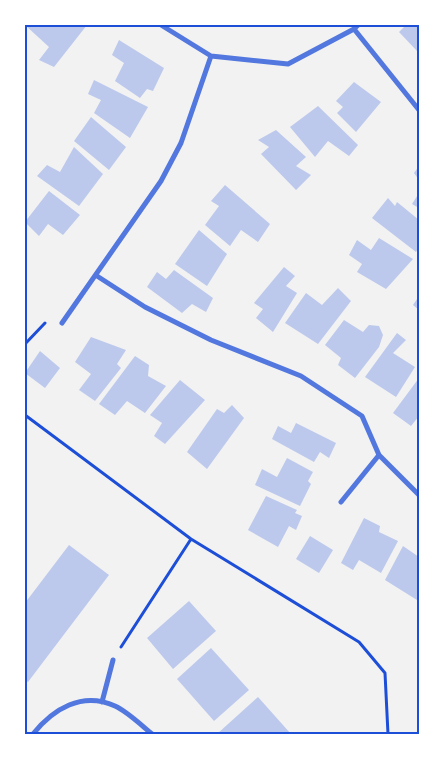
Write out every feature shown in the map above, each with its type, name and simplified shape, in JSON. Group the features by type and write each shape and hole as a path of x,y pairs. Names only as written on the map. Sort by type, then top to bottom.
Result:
{"street":[{"path":"160,25 211,56 288,64 356,27 419,110"},
{"path":"62,323 97,276 130,225 162,181 181,143 211,56"},
{"path":"97,276 145,307 211,340 301,376 362,416 378,455 419,495"},
{"path":"340,502 378,455"},
{"path":"102,702 113,660"},
{"path":"34,734 46,718 64,705 102,702 116,706 152,734"}],"path":[{"path":"25,344 45,324 62,323"},
{"path":"25,415 191,539 359,642 385,673 388,734"},
{"path":"113,660 191,539"}],"building":[{"path":"25,25 87,25 54,67 39,60 49,47"},
{"path":"406,25 419,25 419,49 417,51 399,32"},
{"path":"119,40 164,68 153,91 147,89 140,98 115,81 124,63 112,55"},
{"path":"94,80 148,107 130,138 94,113 101,100 88,94"},
{"path":"354,82 381,102 356,132 337,113 343,107 336,101"},
{"path":"318,106 358,145 349,156 328,141 315,157 290,127"},
{"path":"91,117 126,147 109,170 74,141"},
{"path":"276,130 306,157 296,166 311,175 296,190 261,154 269,147 258,140"},
{"path":"74,147 103,174 79,206 37,176 47,165 60,172"},
{"path":"419,166 419,180 414,173"},
{"path":"225,185 270,224 258,242 241,230 230,246 205,225 219,206 211,201"},
{"path":"49,191 80,215 63,235 48,224 39,236 25,222"},
{"path":"419,193 419,208 412,204"},
{"path":"388,198 395,206 397,202 419,220 419,247 416,252 372,218"},
{"path":"199,230 227,254 207,286 175,264"},
{"path":"379,238 413,259 386,289 357,272 362,264 349,255 357,240 371,250"},
{"path":"284,267 295,276 286,286 297,293 273,332 256,318 263,309 254,303"},
{"path":"174,270 213,298 206,312 192,304 182,313 147,287 157,272 166,279"},
{"path":"338,288 351,301 318,344 285,323 306,293 322,305"},
{"path":"419,296 419,310 413,305"},
{"path":"344,320 363,332 369,325 379,326 383,335 379,347 355,378 338,365 341,358 325,345"},
{"path":"397,333 406,340 393,353 415,367 396,397 365,377"},
{"path":"91,337 126,350 117,364 121,368 95,401 79,390 91,374 75,362"},
{"path":"40,351 60,368 45,388 25,373"},
{"path":"135,356 149,365 148,376 166,386 145,413 127,401 115,415 99,404"},
{"path":"419,378 419,416 411,426 393,413"},
{"path":"180,380 205,400 165,444 154,436 162,423 150,415"},
{"path":"232,405 244,418 207,469 187,452 217,409 224,413"},
{"path":"296,423 336,443 329,458 320,452 314,462 272,439 278,426 291,433"},
{"path":"287,458 313,472 308,481 311,484 300,506 255,485 262,469 277,477"},
{"path":"266,496 297,510 295,513 302,516 296,530 289,526 278,547 248,530"},
{"path":"364,518 380,526 379,532 398,541 381,573 359,560 353,570 341,563"},
{"path":"310,536 333,550 319,573 296,559"},
{"path":"69,545 109,575 28,682 25,680 25,603"},
{"path":"403,546 419,557 417,600 385,580"},
{"path":"189,601 216,631 173,669 147,638"},
{"path":"211,648 249,690 214,721 177,679"},
{"path":"258,697 291,734 217,734"}]}
